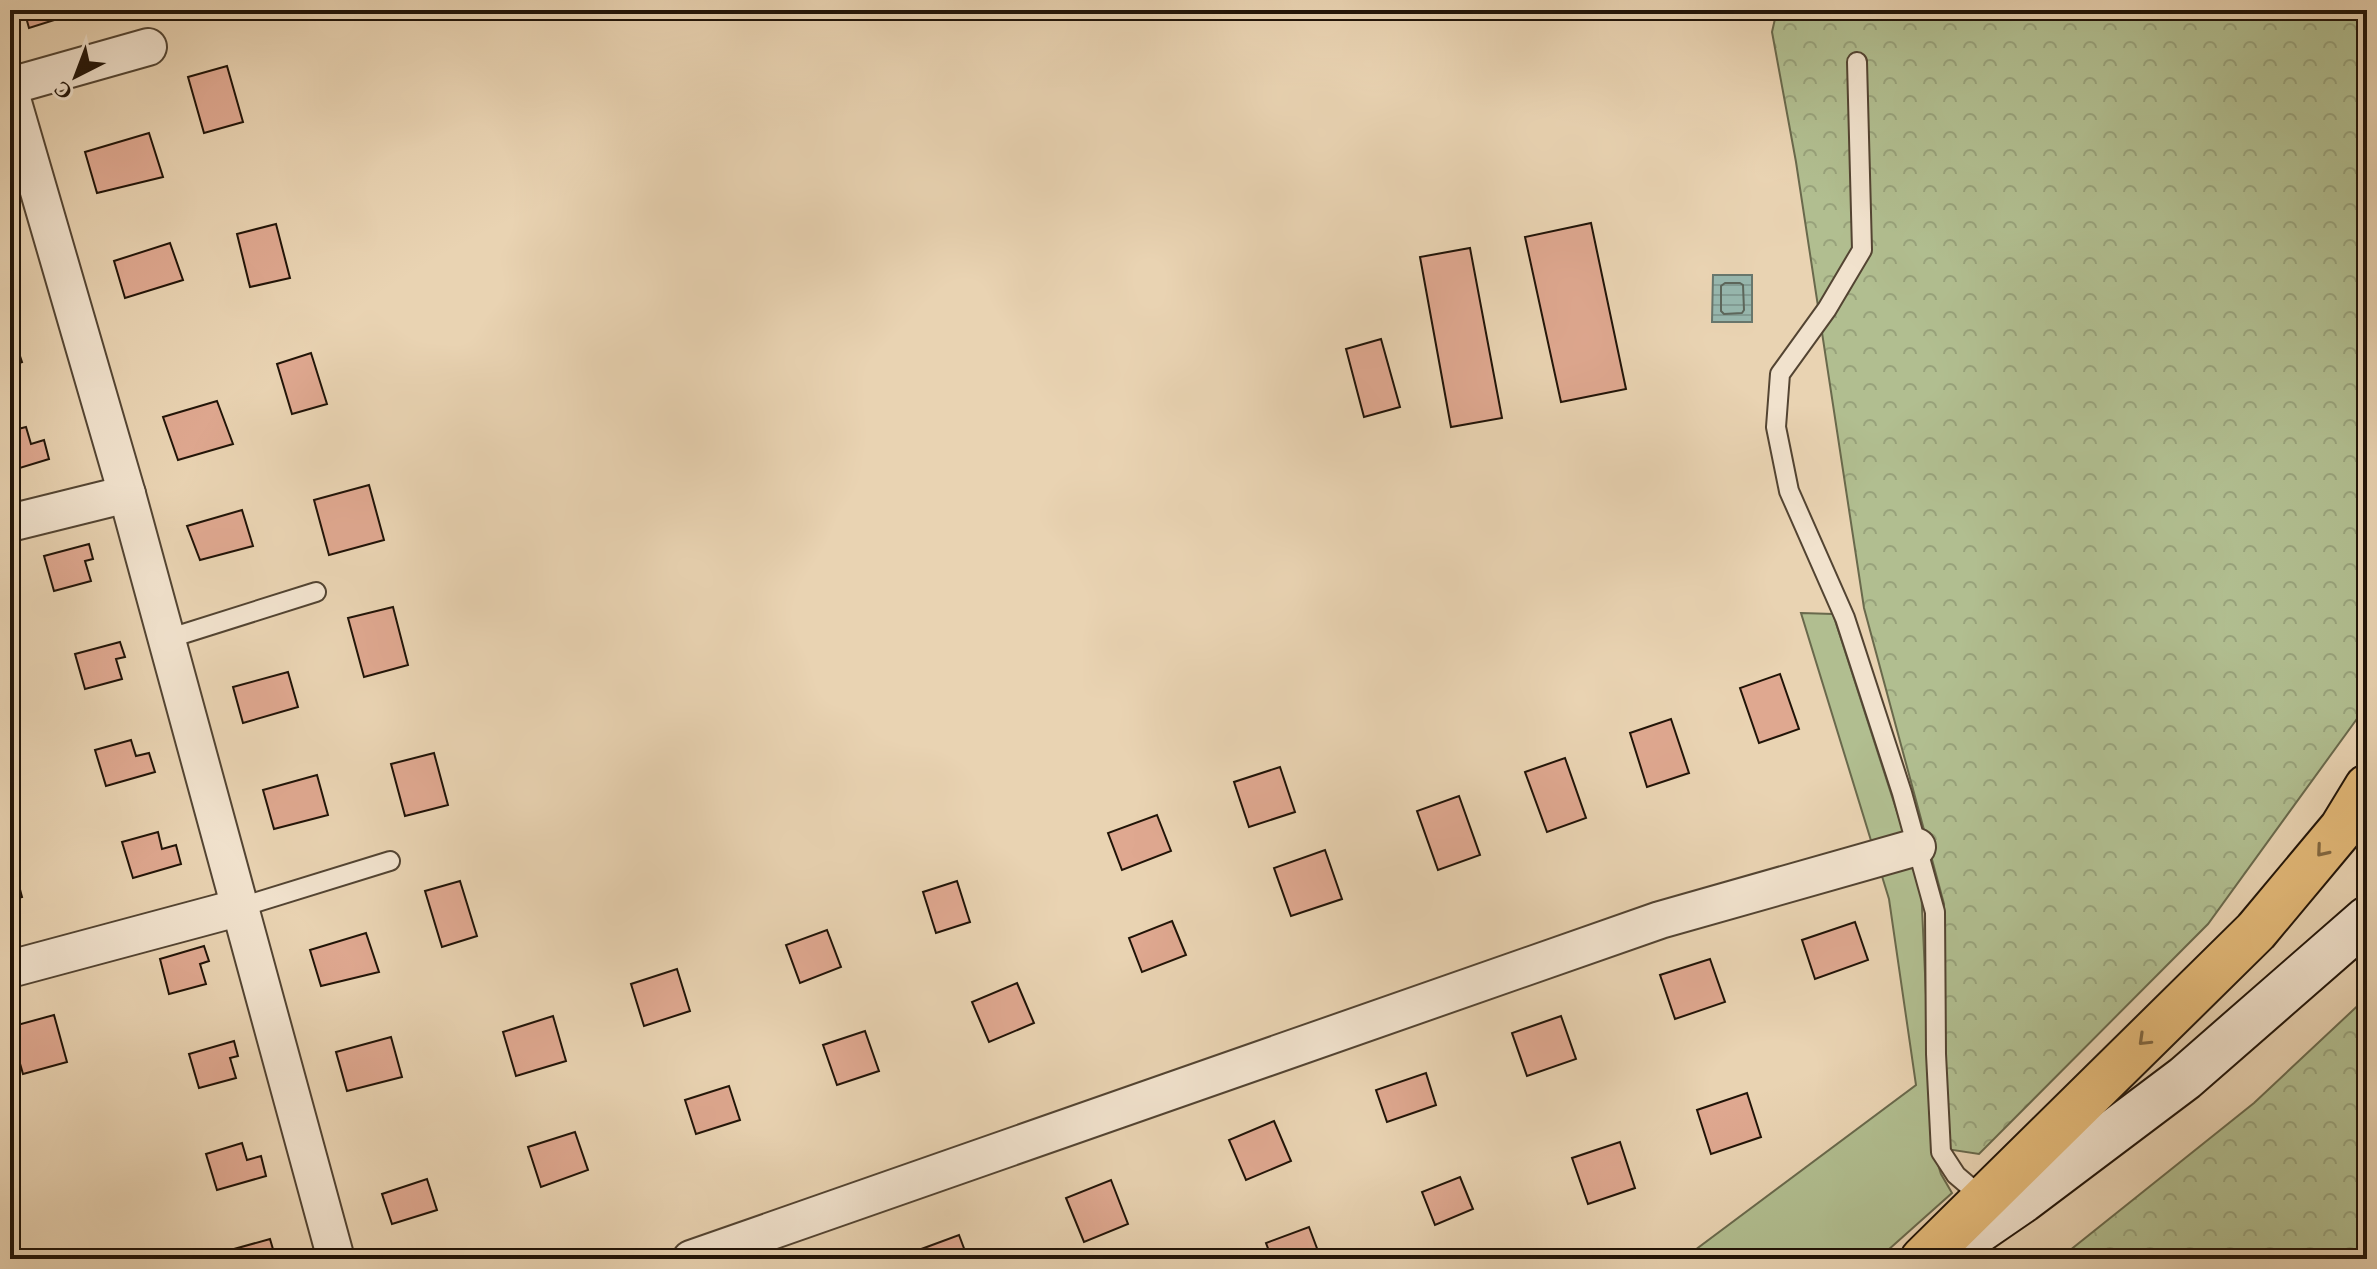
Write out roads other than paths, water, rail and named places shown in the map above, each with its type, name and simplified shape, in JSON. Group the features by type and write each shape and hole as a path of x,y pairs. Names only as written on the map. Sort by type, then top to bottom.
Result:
{"main road":[{"path":"1923,1259 2256,931 2342,828 2367,787"},
{"path":"1938,1259 2023,1200 2185,1078 2367,919"}],"street":[{"path":"148,47 10,89 127,494 336,1259"},
{"path":"10,523 127,494"},
{"path":"691,1259 1660,920 1917,847"},
{"path":"10,969 241,907"}],"lane":[{"path":"1857,62 1862,250 1827,309 1780,374 1776,427 1789,491 1845,618 1902,793 1935,912 1936,1054 1941,1152 1956,1175 1983,1198"},
{"path":"167,639 316,592"},
{"path":"241,907 390,861"}],"water":[{"path":"1713,275 1752,275 1752,322 1712,322"}]}
